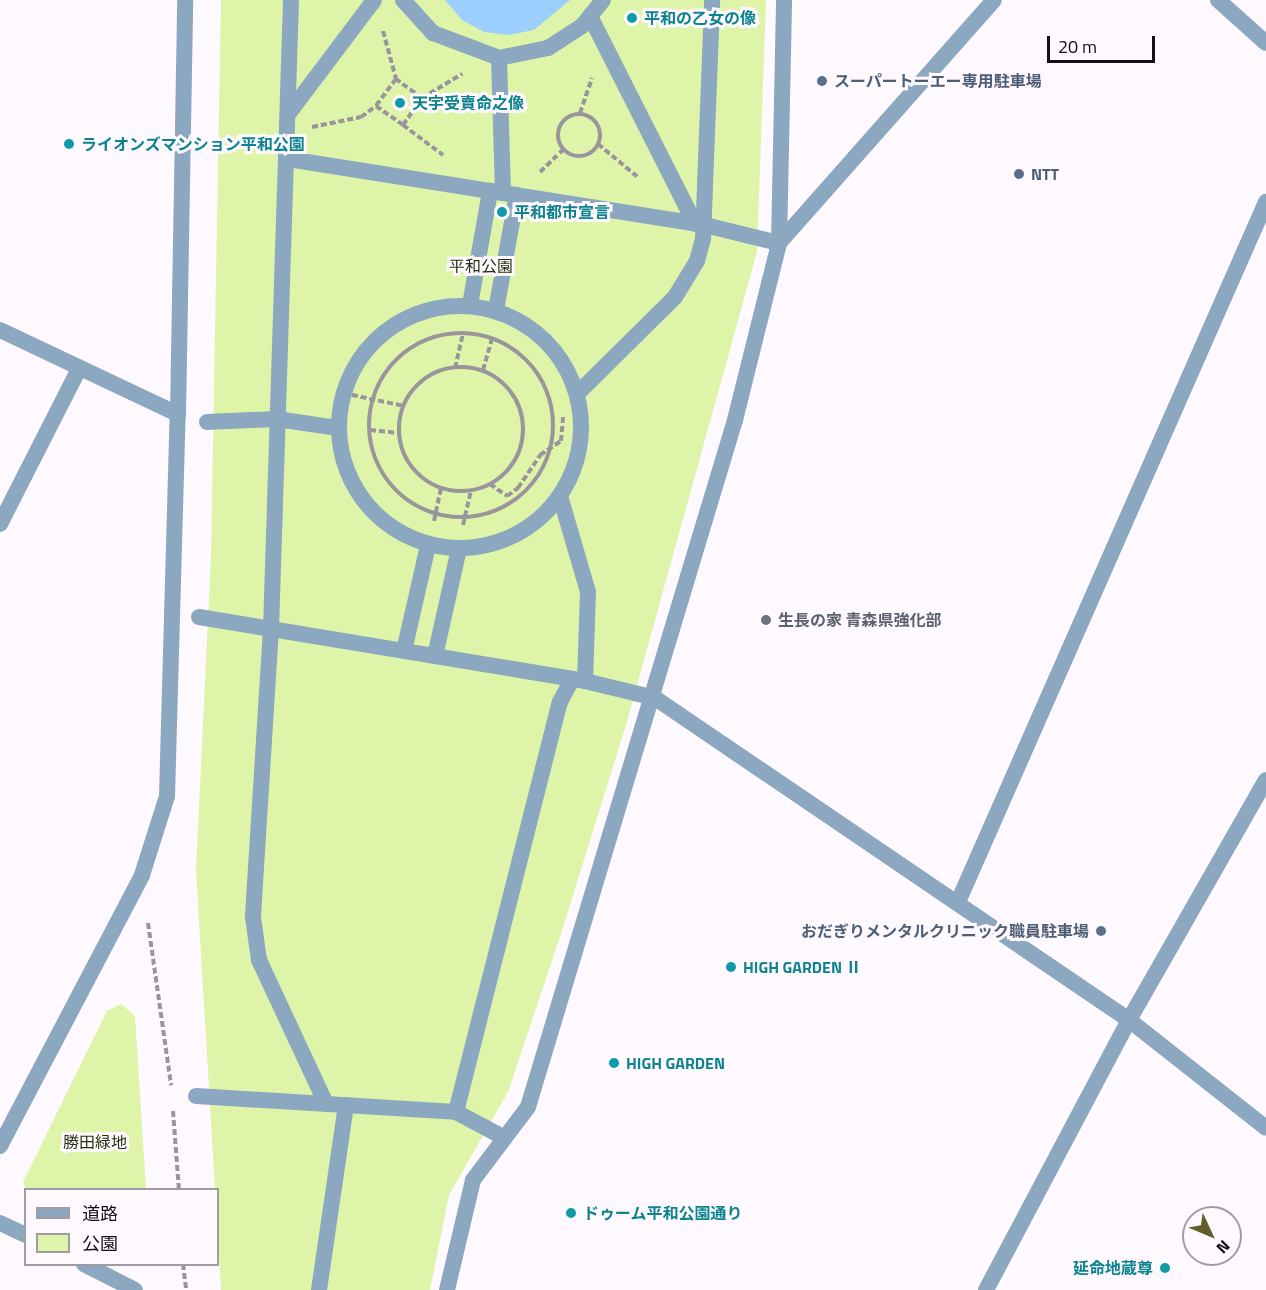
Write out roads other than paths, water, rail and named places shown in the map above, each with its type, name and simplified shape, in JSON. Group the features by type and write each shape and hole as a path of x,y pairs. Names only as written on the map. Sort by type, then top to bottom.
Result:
{"street":[{"path":"0,1146 142,875 167,796 178,414 185,0"},
{"path":"291,0 288,159 271,629 254,917 259,960 326,1104"},
{"path":"403,0 433,33 469,51 499,61 548,48 591,16 603,0"},
{"path":"577,394 675,297 697,261 712,0"},
{"path":"447,1290 473,1180 528,1107 655,698 735,420 779,243 784,0"},
{"path":"779,243 994,0"},
{"path":"1218,0 1266,43"},
{"path":"288,122 373,1"},
{"path":"591,16 699,225"},
{"path":"496,310 503,193 499,61"},
{"path":"288,159 699,225 779,243"},
{"path":"470,305 503,193"},
{"path":"958,902 1266,202"},
{"path":"470,305 496,310 526,324 551,345 569,372 577,394 582,441 560,496 527,529 494,544 459,549 428,545 397,531 371,510 352,482 338,428 343,393 357,363 387,331 436,307 470,305"},
{"path":"0,330 178,414"},
{"path":"0,524 79,369"},
{"path":"207,422 277,420 338,428"},
{"path":"456,1112 560,702 579,680 588,592 560,496"},
{"path":"404,651 428,545"},
{"path":"435,656 459,549"},
{"path":"199,617 579,680 655,698 1130,1020 1266,1128"},
{"path":"986,1290 1130,1020 1266,780"},
{"path":"196,1096 456,1112 505,1138"},
{"path":"319,1290 346,1105"},
{"path":"0,1222 24,1234"},
{"path":"88,1266 135,1290"}],"water":[{"path":"445,0 570,0 534,30 509,35 484,32 462,20"}],"place":[{"name":"平和の乙女の像","path":"632,18"},
{"name":"スーパートーエー専用駐車場","path":"822,81"},
{"name":"天宇受賣命之像","path":"400,103"},
{"name":"ライオンズマンション平和公園","path":"69,144"},
{"name":"NTT","path":"1019,174"},
{"name":"平和都市宣言","path":"502,212"},
{"name":"生長の家 青森県強化部","path":"766,620"},
{"name":"おだぎりメンタルクリニック職員駐車場","path":"1101,931"},
{"name":"HIGH GARDEN Ⅱ","path":"731,967"},
{"name":"HIGH GARDEN","path":"614,1063"},
{"name":"ドゥーム平和公園通り","path":"571,1213"},
{"name":"延命地蔵尊","path":"1165,1268"}],"park label":[{"name":"平和公園","path":"481,266"},
{"name":"勝田緑地","path":"95,1142"}]}
